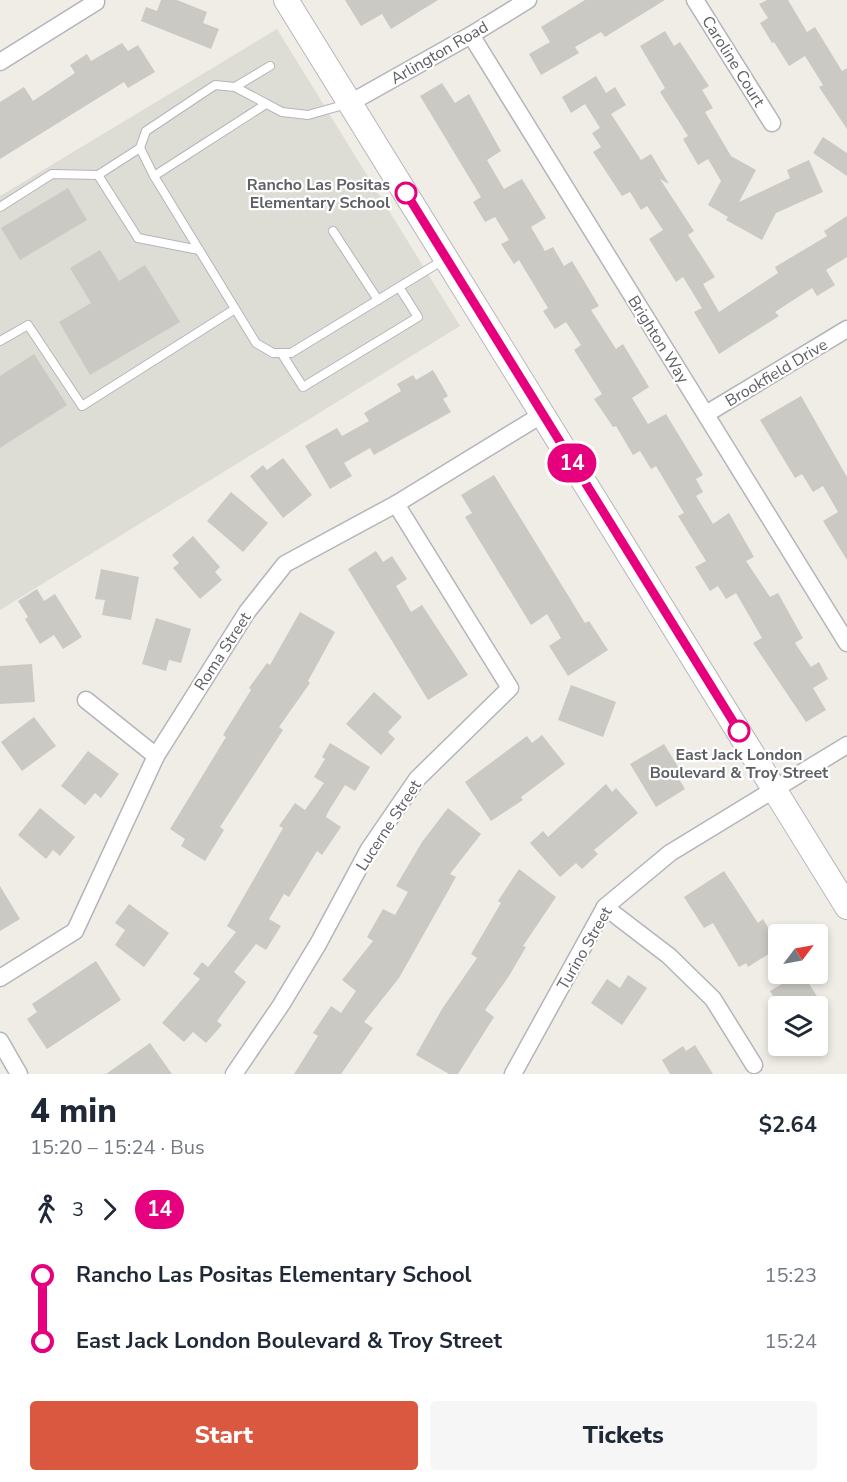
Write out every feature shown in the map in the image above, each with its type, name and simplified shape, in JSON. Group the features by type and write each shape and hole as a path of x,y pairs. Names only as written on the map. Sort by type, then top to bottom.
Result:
{"main road":[{"path":"286,0 847,907"}],"street":[{"name":"Arlington Road","path":"350,103 528,0"},
{"name":"Caroline Court","path":"695,0 772,123"},
{"path":"0,62 95,1"},
{"name":"Brighton Way","path":"471,35 847,643"},
{"name":"Brookfield Drive","path":"706,414 847,330"},
{"name":"Roma Street","path":"0,978 75,931 156,756 247,612 285,564 396,504 543,414"},
{"name":"Lucerne Street","path":"234,1074 288,995 369,849 417,779 510,687 396,504"},
{"path":"86,700 156,756"},
{"name":"Turino Street","path":"513,1074 605,907 670,854 847,745"},
{"path":"605,907 669,956 712,999 754,1065"},
{"path":"0,1041 19,1074"}],"lane":[{"path":"235,87 270,66"},
{"path":"0,207 52,174 98,175 140,148 146,131 215,85 235,87 282,112 308,115 350,103"},
{"path":"154,176 266,104"},
{"path":"140,148 154,176 256,343 273,353 291,353 446,258"},
{"path":"98,175 138,238 199,250"},
{"path":"333,231 378,300"},
{"path":"282,354 303,387 418,317 399,287"},
{"path":"0,341 28,325 82,406 236,309"}],"shaded area":[{"name":"Rancho Las Positas Elementary School","path":"277,29 460,326 0,610 0,196"}],"building":[{"path":"161,0 177,0 207,12 203,23 219,29 211,49 141,21 146,7 157,11"},
{"path":"345,0 438,0 391,29 382,14 361,26"},
{"path":"585,0 665,0 605,37 601,32 575,47 579,53 541,75 529,54 550,42 541,27"},
{"path":"767,0 788,0 807,32 815,27 842,71 847,68 847,129 819,87 823,85 805,56 789,66 774,42 772,43 760,23 768,18 759,4"},
{"path":"665,31 674,46 680,42 709,86 702,90 713,108 705,112 731,156 756,170 739,202 790,178 787,170 809,160 823,192 776,213 762,240 726,220 728,217 708,205 721,181 708,159 698,165 683,139 688,136 660,92 665,88 640,46"},
{"path":"122,43 128,51 138,45 155,72 128,88 124,82 0,159 0,102 24,87 33,101 75,73 70,65 87,54 91,61"},
{"path":"596,76 606,93 615,87 626,105 611,114 641,160 651,154 669,184 660,179 694,231 688,235 715,277 703,284 719,312 778,273 775,267 827,236 824,231 847,216 847,257 826,270 835,285 817,296 812,288 775,312 779,316 719,354 694,312 702,308 683,277 676,282 649,239 663,230 647,206 641,210 630,192 622,196 593,152 601,147 592,133 600,128 585,104 571,113 562,97"},
{"path":"442,83 455,103 469,94 501,151 487,160 504,189 522,179 546,218 531,227 545,251 553,247 564,266 572,261 599,306 591,310 616,349 623,344 649,387 632,398 648,424 666,414 703,475 696,479 703,492 696,496 713,524 729,513 754,557 746,561 770,597 778,593 803,638 795,643 811,667 819,662 828,679 813,688 826,710 806,722 753,643 762,638 736,593 726,599 718,586 710,591 695,567 706,561 678,516 684,513 656,466 651,469 640,451 633,455 616,426 613,427 594,399 602,394 574,350 581,345 566,322 555,329 543,311 548,308 519,260 514,264 501,244 509,240 495,217 485,222 473,202 481,197 420,96"},
{"path":"823,137 847,153 847,176 813,153"},
{"path":"68,188 87,220 20,260 1,228"},
{"path":"100,250 119,281 145,265 180,322 90,375 59,322 91,303 70,268"},
{"path":"34,354 67,405 0,448 0,376"},
{"path":"433,370 448,396 443,399 451,412 374,455 370,448 344,463 352,476 330,489 305,446 337,428 342,436 369,421 364,413 401,391 397,384 413,375 416,380"},
{"path":"801,396 847,477 847,560 823,521 838,512 823,486 813,492 802,474 795,478 760,420"},
{"path":"283,458 312,495 283,518 250,476 263,465 267,470"},
{"path":"494,475 585,623 589,621 608,650 568,676 549,646 561,638 547,614 531,625 465,517 472,513 461,495"},
{"path":"231,492 268,523 243,552 207,521"},
{"path":"193,536 220,567 215,572 222,580 200,599 173,568 179,563 172,555"},
{"path":"376,551 383,562 392,556 407,579 396,586 411,612 422,605 468,675 428,700 348,569"},
{"path":"101,569 139,577 131,620 102,615 105,600 95,599"},
{"path":"37,589 44,601 55,594 82,637 63,649 54,635 40,644 25,619 28,617 18,601"},
{"path":"300,612 335,632 308,681 310,683 279,727 283,730 220,827 224,830 205,861 181,846 185,839 170,829 226,737 223,735 251,690 249,688 267,663 270,665"},
{"path":"156,618 191,629 181,663 169,660 166,671 142,664"},
{"path":"32,664 35,702 0,704 0,666"},
{"path":"571,685 616,702 603,737 558,720"},
{"path":"374,692 402,717 388,732 395,739 381,755 346,724"},
{"path":"34,717 56,746 22,771 1,742"},
{"path":"542,735 565,764 521,797 523,800 491,821 465,782 527,736 532,743"},
{"path":"330,743 370,767 355,791 345,785 328,812 326,817 341,827 322,855 317,851 289,897 284,894 269,919 281,926 266,950 256,944 234,972 246,982 217,1021 222,1025 206,1043 193,1032 184,1042 162,1023 200,979 193,974 202,962 208,967 236,932 227,926 283,828 279,826 295,803 305,810 324,783 314,777 325,759 322,757"},
{"path":"664,744 682,773 677,776 685,789 656,807 630,764"},
{"path":"88,751 119,774 101,798 95,793 85,805 61,786"},
{"path":"606,784 612,792 616,788 638,813 594,850 598,854 582,869 576,863 560,877 530,843 543,831 548,837"},
{"path":"40,808 75,837 60,856 53,850 46,859 18,835"},
{"path":"448,808 481,834 450,874 456,877 399,978 364,1022 373,1028 341,1074 294,1074 318,1036 313,1033 331,1006 341,1013 356,991 342,980 373,941 367,937 383,909 395,915 408,892 396,886 422,842"},
{"path":"519,869 556,897 523,946 526,947 509,976 485,1010 494,1017 458,1074 449,1074 416,1055 442,1009 477,958 471,954 501,903 498,901"},
{"path":"724,871 758,923 763,919 768,927 768,954 748,967 746,963 739,967 713,923 704,928 684,897"},
{"path":"0,886 20,919 0,931"},
{"path":"129,904 169,933 144,967 115,945 125,930 115,923"},
{"path":"96,961 121,1000 47,1049 27,1019 37,1012 32,1004"},
{"path":"628,975 647,988 622,1025 591,1003 607,979 620,988"},
{"path":"782,984 809,984 817,996 773,996 770,991"},
{"path":"150,1043 172,1074 106,1074"},
{"path":"695,1045 713,1074 670,1074 662,1060 683,1046 686,1051"}],"bus line":[{"name":"14","path":"406,193 739,731"}],"place":[{"name":"Rancho Las Positas Elementary School","path":"406,193"},
{"name":"East Jack London Boulevard & Troy Street","path":"739,731"}]}
